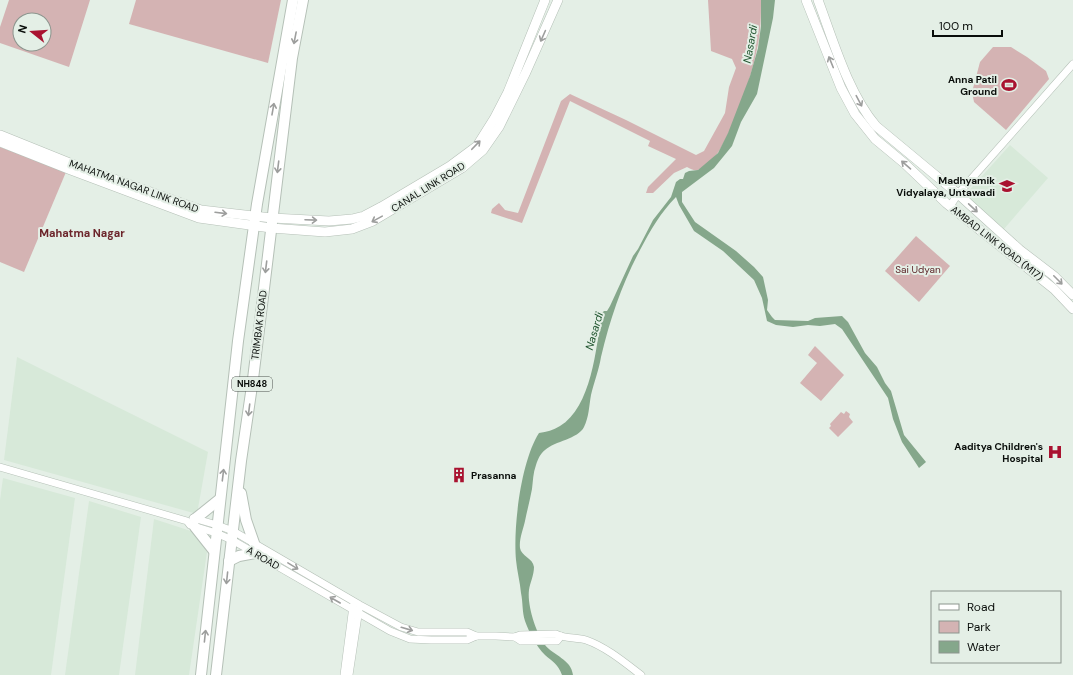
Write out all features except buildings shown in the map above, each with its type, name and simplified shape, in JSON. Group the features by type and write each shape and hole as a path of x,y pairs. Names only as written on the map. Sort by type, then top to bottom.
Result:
{"highway":[{"name":"TRIMBAK ROAD","path":"201,675 238,341 252,237 293,0"},
{"name":"TRIMBAK ROAD","path":"216,675 292,58 303,0"},
{"path":"229,560 255,548 246,520 239,481"},
{"path":"214,550 192,522 220,500"}],"main road":[{"name":"CANAL LINK ROAD","path":"272,223 284,218 329,221 352,219 364,216 450,166 477,146 494,119 508,92 545,0"},
{"name":"CANAL LINK ROAD","path":"272,223 282,229 325,232 352,229 373,222 462,168 483,150 499,127 520,86 558,0"},
{"name":"AMBAD LINK ROAD (M17)","path":"806,0 841,88 855,114 875,139 904,163 936,195 1015,259 1038,275 1073,309"},
{"path":"818,0 849,81 868,117 876,126 958,194 1020,250 1054,276 1073,295"},
{"name":"MAHATMA NAGAR LINK ROAD","path":"0,135 72,164 201,210 237,219"},
{"name":"MAHATMA NAGAR LINK ROAD","path":"0,142 199,218 237,219 272,223"},
{"path":"252,237 237,219 257,204"},
{"path":"273,206 276,214 284,218"},
{"path":"270,240 282,229"}],"street":[{"path":"950,206 958,194 1073,64"},
{"path":"0,467 192,522"},
{"name":"A ROAD","path":"192,522 217,529 233,536 255,548 355,612 390,631 410,639 467,640 476,636 496,636 519,638 558,637 586,640 626,664 641,675"},
{"path":"255,548 401,628 426,632 467,632 476,636"},
{"path":"344,675 357,604"},
{"path":"349,675 355,612"}],"shaded area":[{"name":"Madhyamik Vidyalaya, Untawadi","path":"1010,145 1048,178 1004,229 965,195"},
{"path":"17,357 208,452 197,514 4,460"},
{"path":"3,478 75,498 51,675 0,675 0,500"},
{"path":"89,501 141,517 119,675 65,675"},
{"path":"154,519 194,532 207,552 189,675 135,675"}],"green space":[{"path":"9,0 90,0 69,67 26,52 52,52 52,12 12,12 12,47 0,43 0,27"},
{"path":"136,0 281,0 268,63 129,24"},
{"path":"708,0 761,0 758,43 747,88 725,140 719,151 710,162 698,170 687,167 674,173 653,193 646,193 648,187 676,159 648,146 650,141 570,101 522,223 491,213 492,209 499,203 505,210 518,213 561,101 570,94 696,155 704,151 725,113 729,87 736,68 732,59 711,51"},
{"name":"Anna Patil Ground","path":"993,47 1011,47 1046,71 1049,79 1006,130 974,102 972,92 980,62"},
{"path":"0,147 66,172 24,272 0,262"},
{"name":"Sai Udyan","path":"916,236 950,266 919,302 885,271"},
{"path":"815,346 844,375 821,401 800,383 817,363 808,355"},
{"path":"846,411 850,414 849,417 853,422 838,437 829,428 831,426 830,424 841,412 844,414"}],"water":[{"path":"761,0 775,0 773,18 757,94 741,122 732,146 714,168 682,192 682,202 695,222 736,251 763,277 768,300 767,310 775,320 808,321 815,318 842,316 848,322 865,353 877,367 891,391 904,435 926,462 919,468 902,442 893,419 888,398 842,329 835,324 793,327 776,325 767,321 762,298 754,280 723,251 694,231 676,197 661,215 648,236 622,289 605,343 584,427 572,437 554,444 545,450 539,457 534,471 520,548 522,553 532,561 534,567 529,590 529,603 538,633 545,645 566,661 572,670 573,675 562,675 557,666 545,655 536,643 523,614 515,546 517,513 527,460 539,433 550,431 560,426 579,406 591,376 601,314 604,311 607,311 610,306 633,256 653,220 671,197 676,182 683,179 685,173 698,170 718,153 728,133 750,76 758,48 761,26"}],"place":[{"name":"Anna Patil Ground","path":"1009,85"},
{"name":"Madhyamik Vidyalaya, Untawadi","path":"1007,186"},
{"name":"Aaditya Children's Hospital","path":"1055,452"},
{"name":"Prasanna","path":"459,475"}],"district":[{"name":"Mahatma Nagar","path":"82,233"}],"water label":[{"name":"Nasardi","path":"750,44"},
{"name":"Nasardi","path":"594,331"}]}
